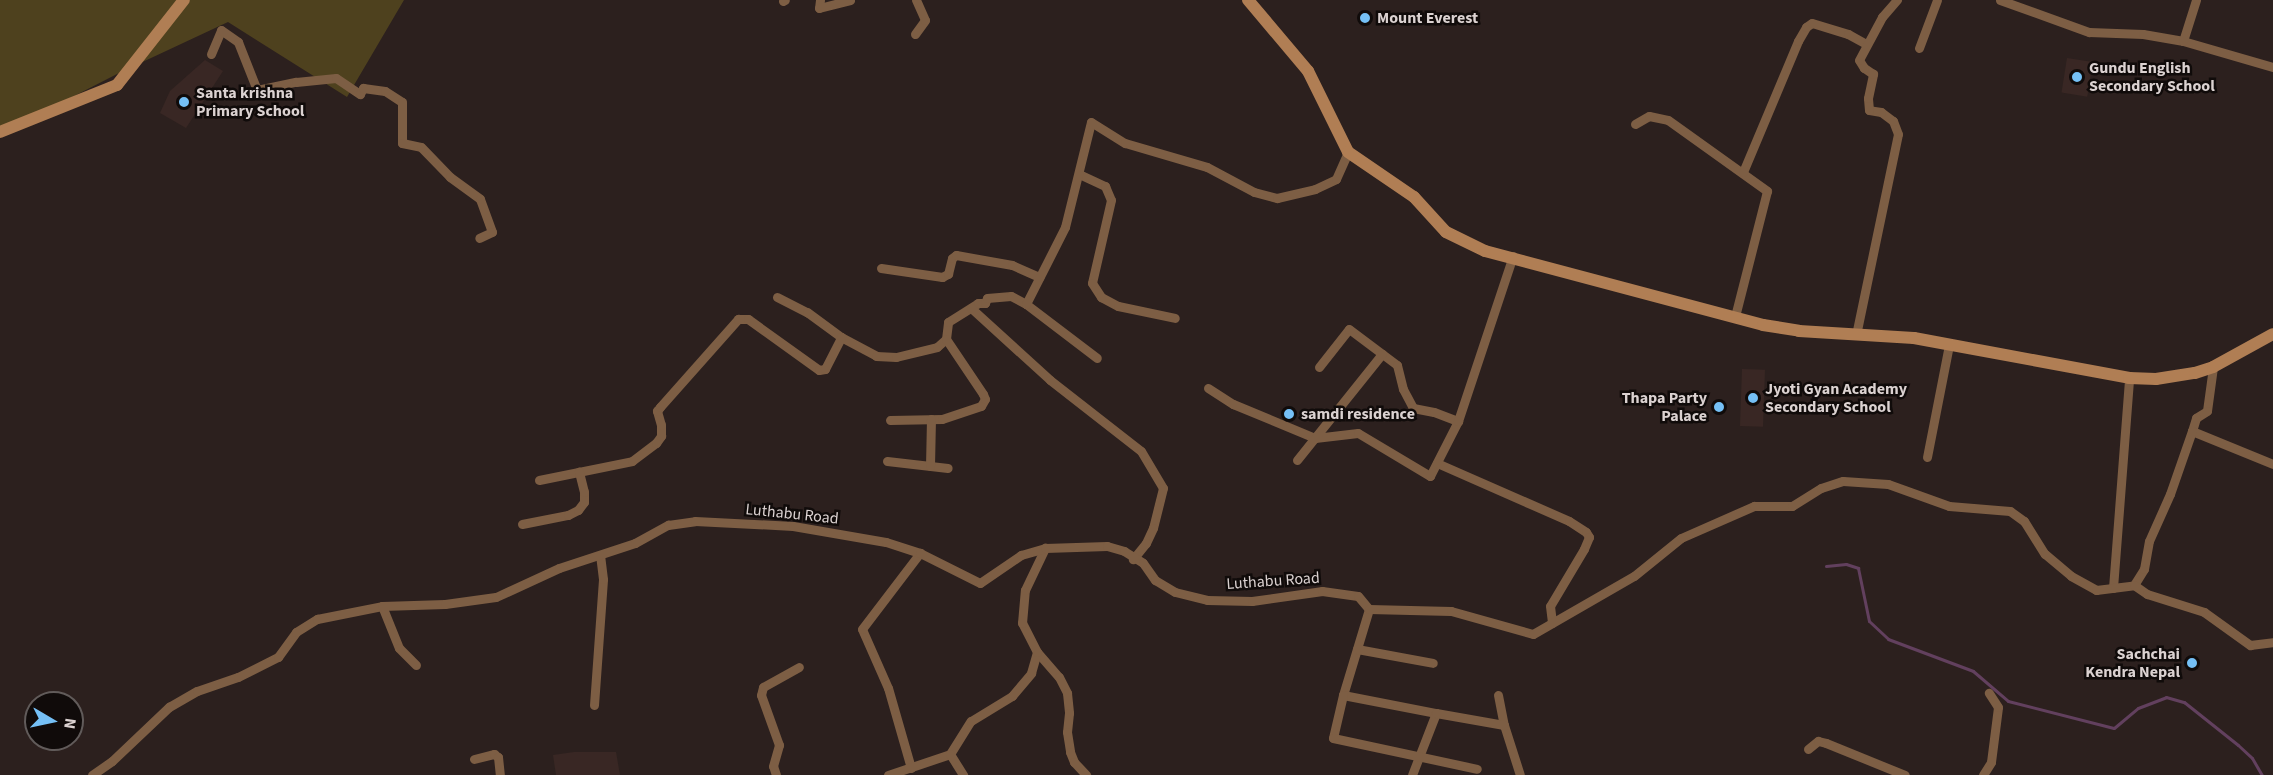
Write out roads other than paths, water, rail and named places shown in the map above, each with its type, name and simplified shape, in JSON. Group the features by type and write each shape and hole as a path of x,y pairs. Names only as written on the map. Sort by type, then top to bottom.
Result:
{"main road":[{"path":"0,132 117,86 184,0"},
{"path":"1248,0 1308,71 1348,152 1414,196 1446,232 1485,251 1514,256 1735,317 1799,331 1914,338 2129,378 2177,377 2213,367 2273,333"}],"street":[{"path":"820,0 819,8 850,0"},
{"path":"915,34 925,20 916,0"},
{"path":"1856,335 1898,134 1893,121 1881,112 1869,110 1868,98 1873,74 1864,68 1859,60 1866,44 1897,0"},
{"path":"1919,48 1936,0"},
{"path":"2000,0 2089,32 2143,34 2183,41 2264,62 2273,67"},
{"path":"2183,41 2196,0"},
{"path":"1743,172 1806,27 1812,22 1848,34 1866,44"},
{"path":"211,54 221,30 238,42 257,90 313,79 336,78 360,93 363,88 385,91 402,102 402,143 420,147 450,177 480,199 492,232 479,238"},
{"path":"1635,124 1649,116 1668,120 1767,191 1735,317"},
{"path":"1026,304 1065,227 1092,122 1125,144 1207,167 1254,192 1277,198 1316,189 1336,179 1348,152"},
{"path":"1079,174 1105,186 1111,200 1092,283 1101,297 1118,306 1176,318"},
{"path":"881,268 942,277 948,274 952,258 956,255 1012,265 1039,277"},
{"path":"1208,388 1233,404 1315,438 1358,433 1430,476 1458,421 1514,256"},
{"path":"890,420 942,419 972,411 981,406 985,399 946,339 948,322 996,296 1011,296 1026,304 1097,358"},
{"path":"777,297 807,312 841,337 876,356 896,357 937,347 946,339"},
{"path":"971,308 1050,380 1142,452 1163,488 1154,528 1133,559"},
{"path":"539,480 632,461 656,443 661,436 657,411 660,406 738,319 748,319 819,370 825,369 841,337"},
{"path":"1319,367 1349,329 1397,364 1403,390 1413,408 1434,412 1458,421"},
{"path":"1927,458 1949,345"},
{"path":"1297,459 1382,354"},
{"path":"2134,585 2144,569 2148,541 2170,494 2196,418 2207,411 2213,367"},
{"path":"2113,588 2129,378"},
{"path":"930,466 931,419"},
{"path":"2192,431 2273,464"},
{"path":"887,461 948,468"},
{"path":"1437,463 1569,521 1586,532 1588,537 1584,549 1550,606 1552,623"},
{"path":"522,524 568,515 578,510 584,502 579,472"},
{"path":"1477,769 1333,738 1343,695 1369,609 1451,611 1533,634 1634,576 1681,538 1754,506 1792,506 1821,488 1843,481 1888,484 1949,507 2010,511 2024,521 2046,554 2071,576 2096,590 2134,585 2147,594 2204,612 2250,645 2273,642"},
{"name":"Luthabu Road","path":"92,775 112,761 169,707 197,691 238,677 279,657 296,632 317,620 382,606 445,604 496,597 559,568 635,543 668,525 695,521 793,526 886,543 920,553 980,583 1021,555 1045,548 1107,546 1124,551 1133,559 1143,563 1155,580 1175,592 1207,600 1252,601 1322,591 1358,596 1369,609"},
{"path":"1045,548 1025,590 1022,623 1036,652 1059,677 1067,693 1069,713 1067,732 1070,752 1074,762 1086,775"},
{"path":"911,768 888,688 862,628 920,553"},
{"path":"594,705 603,579 600,555"},
{"path":"382,606 399,648 416,665"},
{"path":"1357,649 1433,663"},
{"path":"888,775 950,754 971,721 997,707 1031,673 1036,652"},
{"path":"776,775 773,766 779,745 761,695 763,687 799,667"},
{"path":"1983,775 1991,762 1998,708 1989,693"},
{"path":"1343,695 1504,725"},
{"path":"1498,695 1504,725 1520,775"},
{"path":"1412,775 1436,713"},
{"path":"1808,749 1818,741 1826,742 1905,775"},
{"path":"474,759 492,754 498,757 500,775"},
{"path":"950,754 963,775"}],"waterway":[{"path":"1826,566 1846,564 1858,568 1869,621 1888,639 1973,671 2008,701 2114,728 2138,708 2166,697 2184,702 2252,758 2262,775"}],"place":[{"name":"Mount Everest","path":"1365,18"},
{"name":"Gundu English Secondary School","path":"2077,77"},
{"name":"Santa krishna Primary School","path":"184,102"},
{"name":"Jyoti Gyan Academy Secondary School","path":"1753,398"},
{"name":"Thapa Party Palace","path":"1719,407"},
{"name":"samdi residence","path":"1289,414"},
{"name":"Sachchai Kendra Nepal","path":"2192,663"}]}
